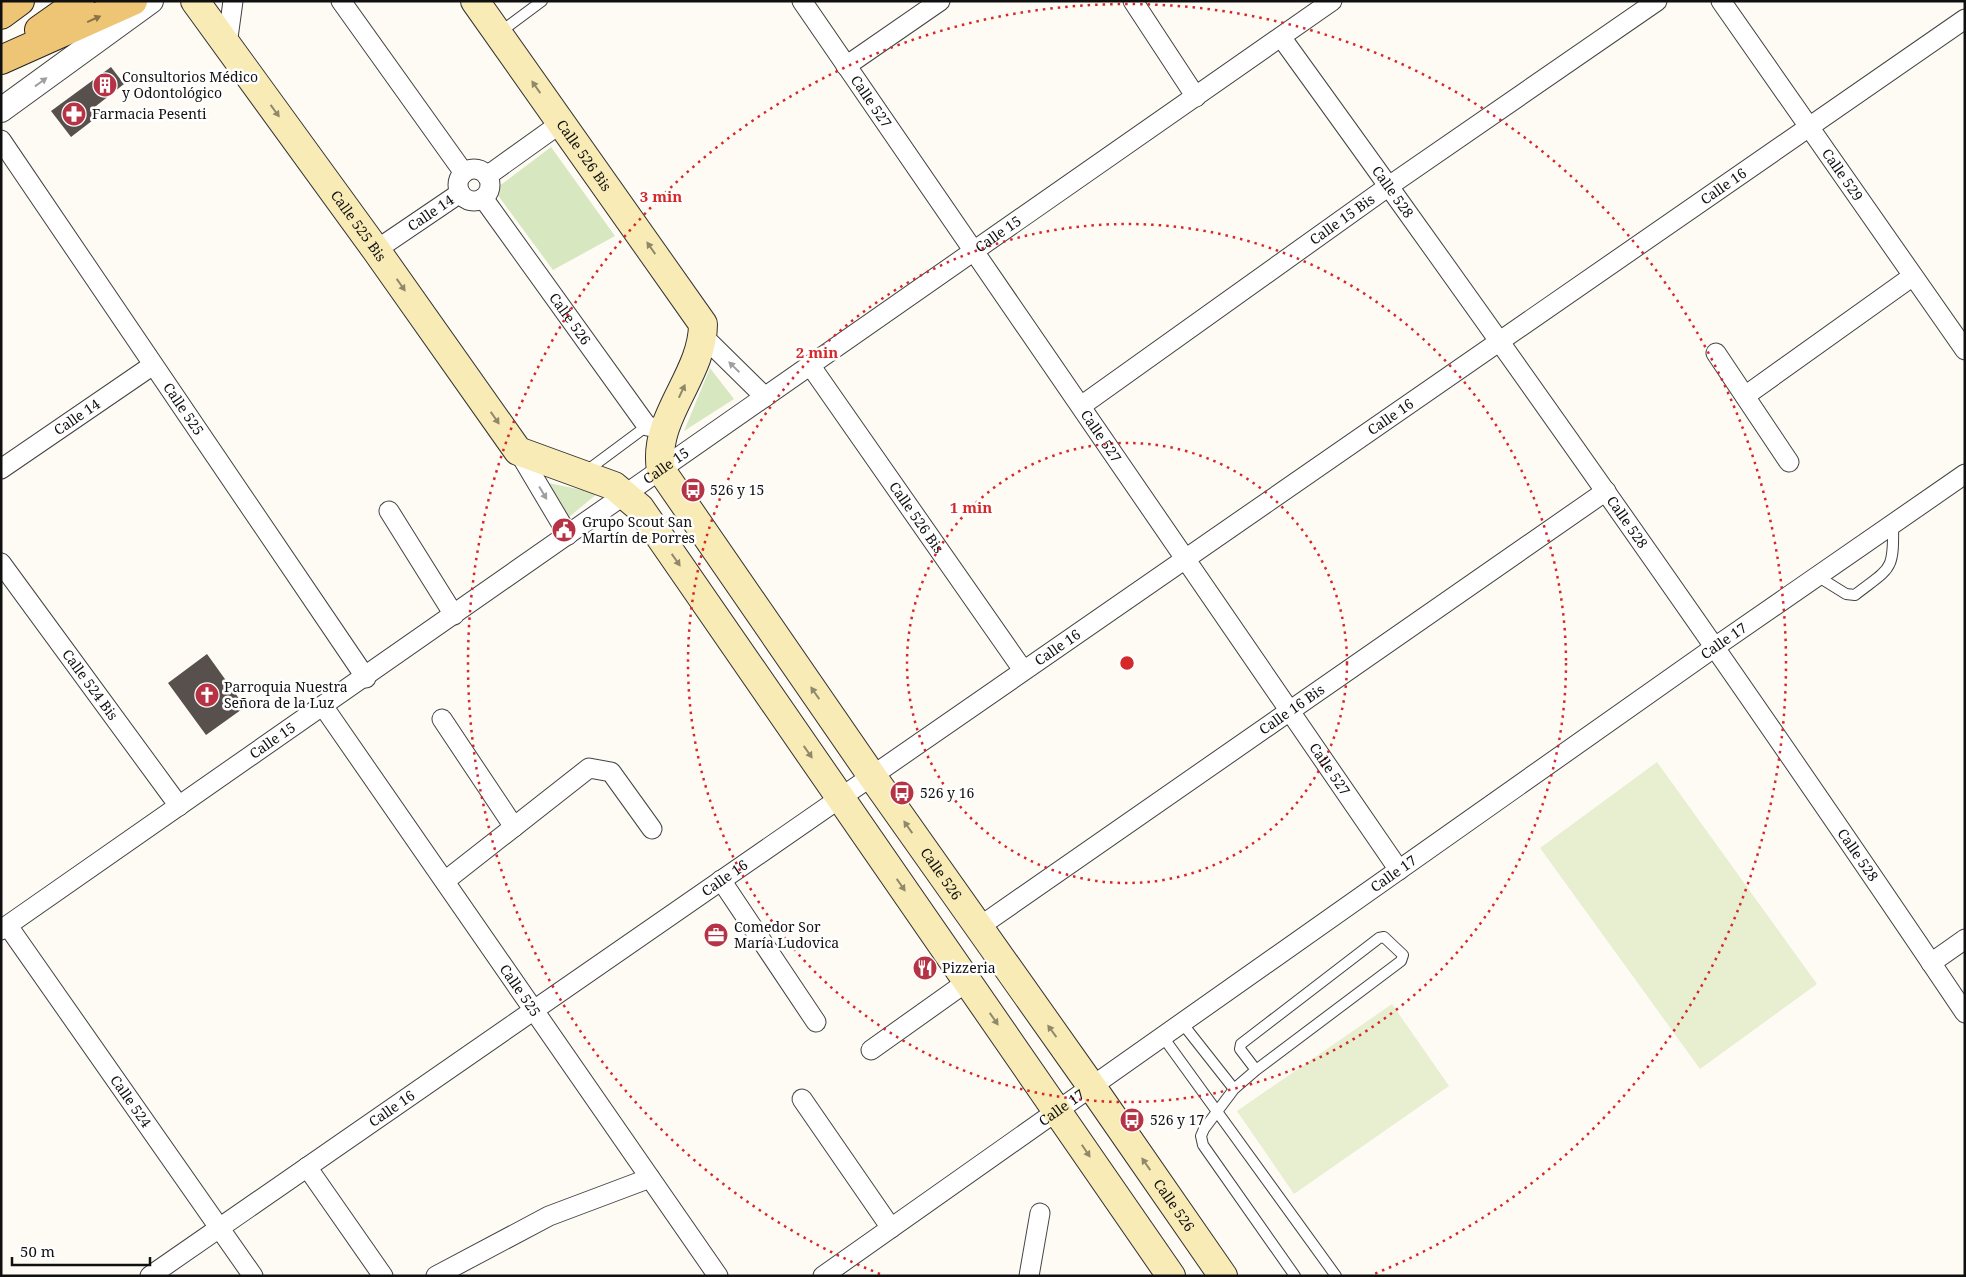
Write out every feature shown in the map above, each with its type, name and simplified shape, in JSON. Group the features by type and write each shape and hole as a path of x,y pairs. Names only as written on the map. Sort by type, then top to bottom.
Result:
{"main road":[{"path":"1,4 4,1"},
{"path":"1,15 20,1"},
{"path":"1,59 80,1"},
{"path":"1,59 133,1"},
{"name":"Calle 525 Bis","path":"195,1 376,250 518,451"},
{"name":"Calle 526 Bis","path":"475,1 698,316 703,324 703,336"},
{"path":"661,470 659,458 660,443 656,427 696,362 703,336"},
{"path":"518,451 614,486 640,508 1171,1276"},
{"name":"Calle 526","path":"661,470 872,776 1223,1276"}],"street":[{"path":"1,110 151,1"},
{"path":"227,45 233,1"},
{"path":"341,1 464,173"},
{"name":"Calle 527","path":"802,1 1399,870"},
{"path":"846,66 940,1"},
{"path":"1133,1 1196,97"},
{"name":"Calle 15","path":"4,928 366,678 810,365 1332,1"},
{"name":"Calle 15 Bis","path":"1081,406 1389,186 1657,1"},
{"name":"Calle 529","path":"1720,1 1965,350"},
{"name":"Calle 16","path":"150,1276 1965,19"},
{"name":"Calle 528","path":"1281,37 1500,340 1606,491 1965,1013"},
{"path":"487,176 562,123"},
{"name":"Calle 525","path":"1,140 366,678"},
{"path":"469,170 479,170 487,176 490,186 483,198 468,200 460,193 458,184 464,173 469,170"},
{"name":"Calle 14","path":"376,250 460,193"},
{"name":"Calle 526","path":"483,198 656,427"},
{"path":"1745,396 1913,276"},
{"name":"Calle 526 Bis","path":"703,336 765,397"},
{"path":"1716,353 1789,462"},
{"name":"Calle 14","path":"1,469 153,365"},
{"name":"Calle 526 Bis","path":"810,365 1023,670"},
{"name":"Calle 525 Bis","path":"518,451 568,535"},
{"name":"Calle 17","path":"823,1276 1715,647 1965,474"},
{"name":"Calle 16 Bis","path":"979,927 1606,491"},
{"path":"389,511 454,615"},
{"name":"Calle 524 Bis","path":"1,563 179,806"},
{"name":"Calle 525","path":"323,706 718,1276"},
{"path":"442,719 514,826"},
{"path":"445,881 589,768 611,772 652,829"},
{"path":"721,880 816,1022"},
{"name":"Calle 524","path":"4,928 253,1276"},
{"path":"1931,963 1965,939"},
{"path":"871,1050 968,981"},
{"path":"802,1099 891,1228"},
{"path":"307,1167 383,1276"},
{"path":"436,1276 549,1216 650,1178"},
{"path":"1029,1276 1040,1213"}],"lane":[{"path":"498,33 542,1"},
{"path":"582,474 656,427"},
{"path":"1817,576 1846,594 1855,595 1887,570 1894,553 1893,524"},
{"path":"1256,1070 1240,1049 1241,1044 1379,938 1384,937 1403,955 1401,961 1256,1070 1234,1089 1204,1129 1201,1136 1203,1145 1295,1276"},
{"path":"1182,1024 1234,1089"},
{"path":"1163,1037 1336,1276"}],"green space":[{"path":"551,147 615,236 553,270 494,190"},
{"path":"710,368 734,399 684,431"},
{"path":"548,483 598,493 569,517"},
{"path":"1657,762 1817,984 1700,1069 1540,848"},
{"path":"1392,1004 1449,1086 1294,1194 1237,1111"}],"building":[{"path":"111,67 124,84 91,110 97,117 71,137 51,111"},
{"name":"Parroquia Nuestra Señora de la Luz","path":"207,654 245,707 206,735 168,683"}],"place":[{"name":"Consultorios Médico y Odontológico","path":"105,85"},
{"name":"Farmacia Pesenti","path":"74,114"},
{"name":"526 y 15","path":"693,490"},
{"name":"Grupo Scout San Martín de Porres","path":"564,530"},
{"name":"Parroquia Nuestra Señora de la Luz","path":"207,695"},
{"name":"526 y 16","path":"902,793"},
{"name":"Comedor Sor María Ludovica","path":"716,935"},
{"name":"Pizzeria","path":"925,968"},
{"name":"526 y 17","path":"1132,1120"}]}
